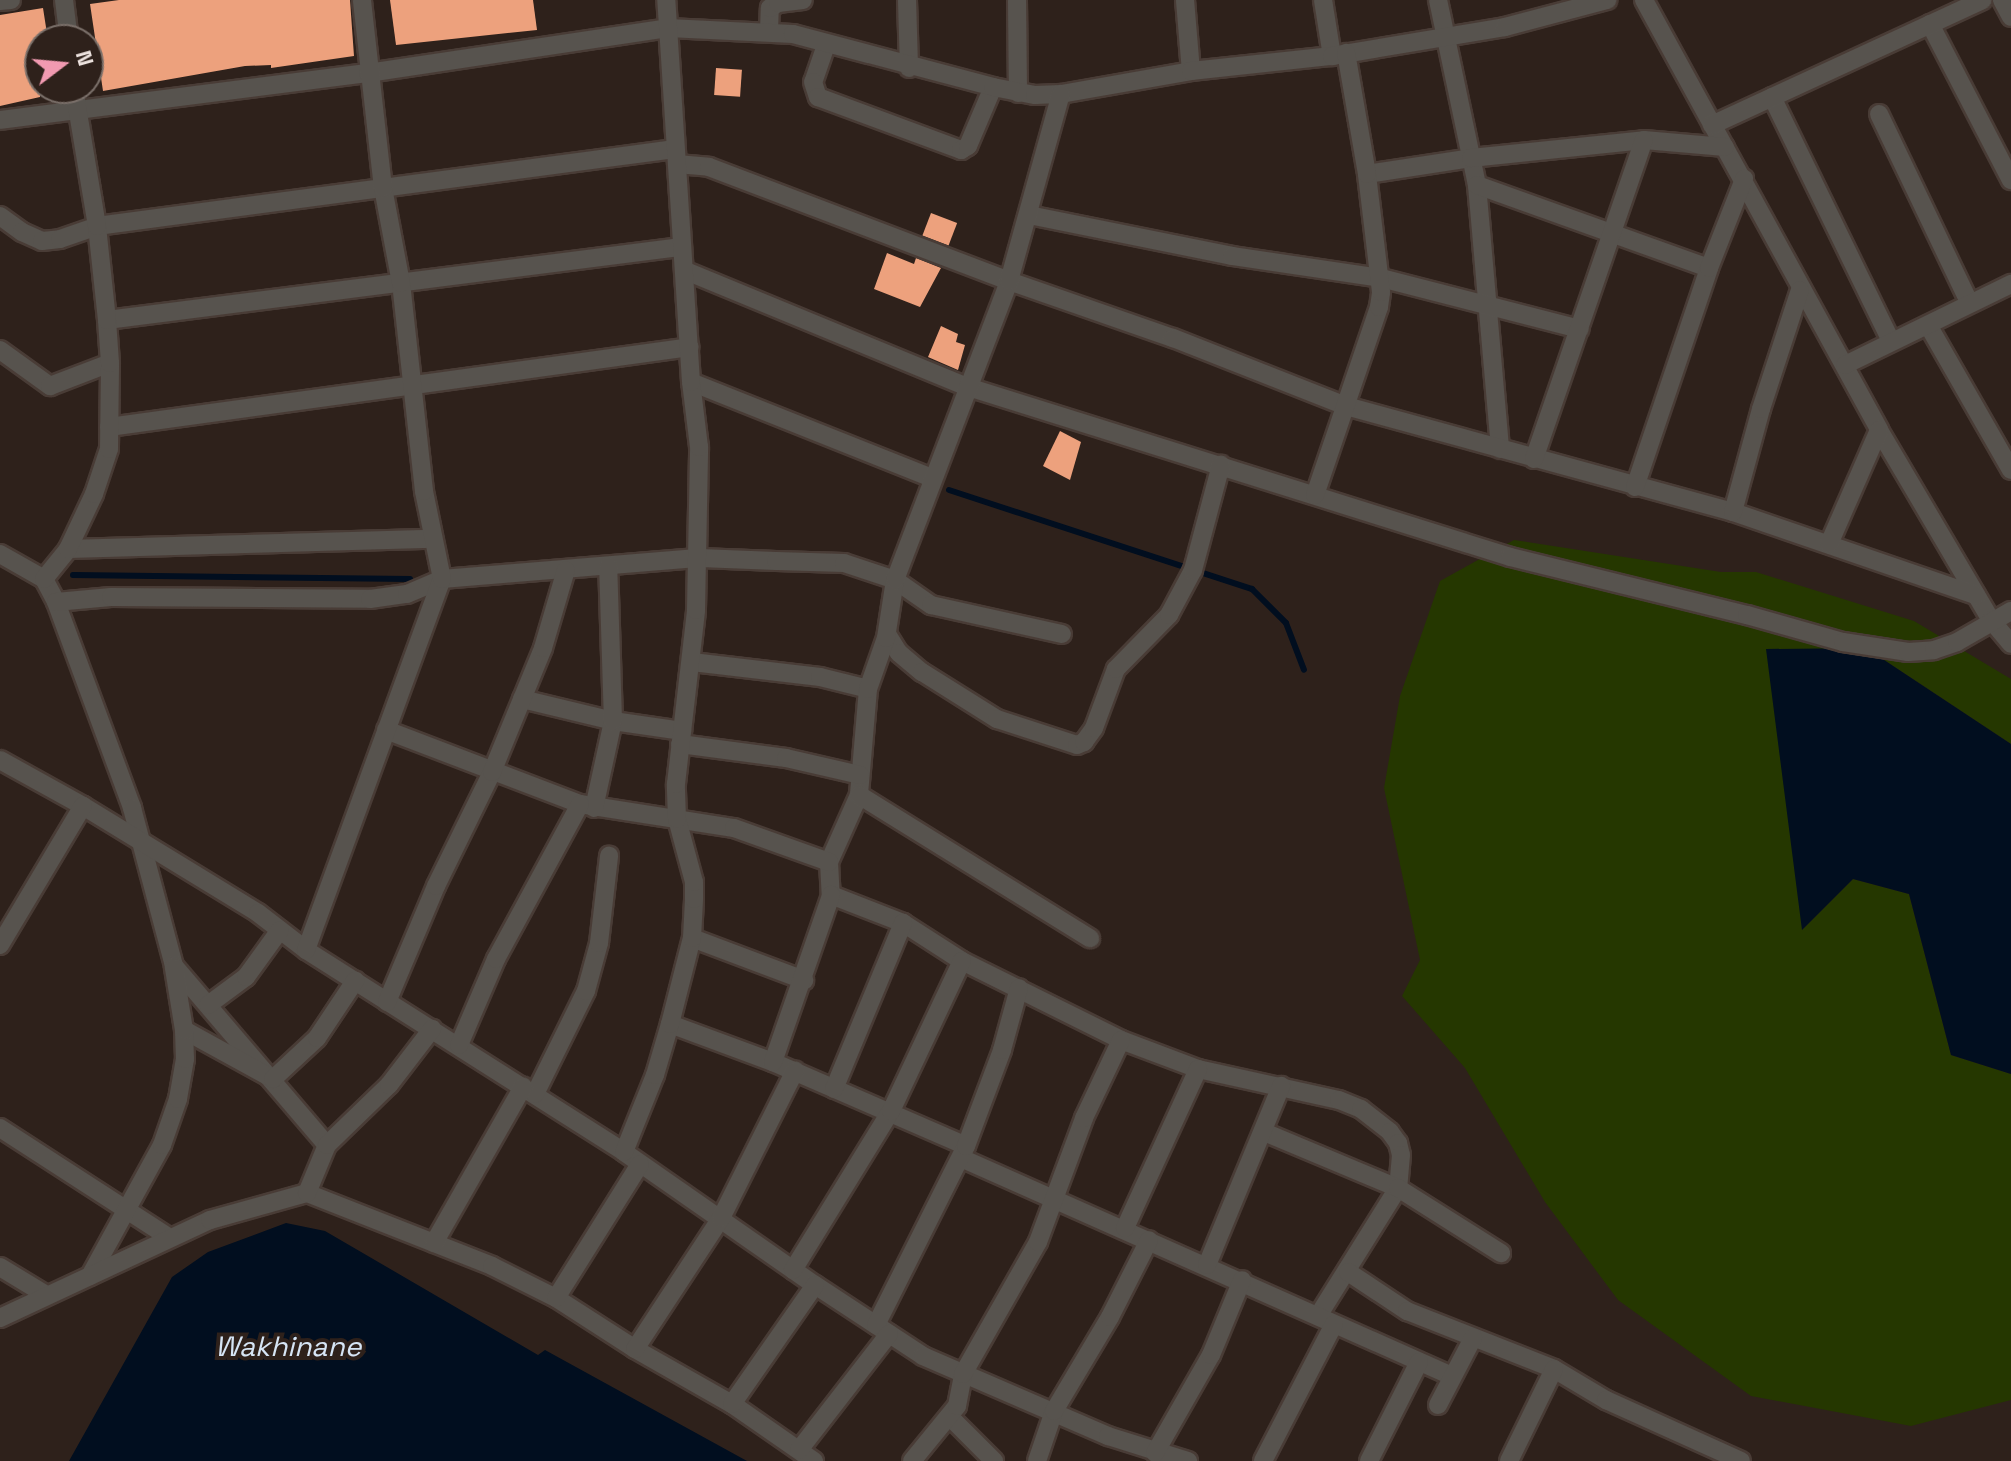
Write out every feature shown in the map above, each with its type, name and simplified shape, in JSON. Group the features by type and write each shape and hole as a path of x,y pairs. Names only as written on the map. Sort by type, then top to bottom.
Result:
{"street":[{"path":"0,1 11,0"},
{"path":"64,0 67,24"},
{"path":"306,950 426,630 442,579 432,539 410,386 401,283 383,188 362,0"},
{"path":"624,1152 655,1075 692,938 694,882 677,819 681,738 692,662 700,558 699,447 691,382 686,271 681,247 666,0"},
{"path":"769,31 770,8 803,0"},
{"path":"907,0 909,68"},
{"path":"1017,0 1018,93"},
{"path":"1185,0 1191,71"},
{"path":"1315,495 1379,307 1381,278 1367,174 1323,0"},
{"path":"1438,0 1477,185 1500,449"},
{"path":"0,120 368,73 668,28 769,31 1018,93 1061,94 1191,71 1339,54 1446,36 1530,21 1607,0"},
{"path":"1644,0 1879,430 1991,620 2011,644"},
{"path":"1712,125 1982,0"},
{"path":"2002,0 2011,17"},
{"path":"1930,24 2011,180"},
{"path":"826,45 813,82 818,97 961,150 968,146 993,87"},
{"path":"773,1062 831,895 829,862 859,795 868,689 886,636 895,580 1009,281 1061,94"},
{"path":"1772,97 1891,341"},
{"path":"44,579 68,549 104,468 109,427 107,320 97,226 76,104"},
{"path":"1879,114 1969,302"},
{"path":"1367,174 1471,158 1644,140 1725,147"},
{"path":"1534,459 1644,140"},
{"path":"0,216 22,232 42,241 60,239 97,226 383,188 676,157 1009,281 1173,338 1346,406 1733,512 1976,595"},
{"path":"1635,487 1709,268 1744,179"},
{"path":"1477,185 1709,268"},
{"path":"1029,215 1232,256 1381,278 1580,329"},
{"path":"107,320 681,247"},
{"path":"686,271 968,387 1510,557 1747,615 1843,642 1908,652 1934,650 1957,642 2011,611"},
{"path":"1845,365 2011,284"},
{"path":"1733,512 1761,409 1800,290"},
{"path":"1928,325 2011,470"},
{"path":"109,427 690,347"},
{"path":"0,350 50,386 110,363"},
{"path":"691,382 932,478"},
{"path":"1829,544 1879,430"},
{"path":"886,636 899,653 922,672 997,719 1077,745 1084,742 1094,728 1116,669 1169,615 1193,570 1221,465"},
{"path":"68,549 432,539"},
{"path":"0,554 44,579 56,602 132,808 174,966 184,1030 185,1059 178,1099 162,1145 90,1276"},
{"path":"56,602 127,597 370,599 407,594 442,579 700,558 844,563 895,580 931,605 1062,634"},
{"path":"459,1045 496,959 587,806 613,721 608,566"},
{"path":"387,1002 436,886 492,772 543,648 566,570"},
{"path":"692,662 820,677 868,689"},
{"path":"522,699 681,738 860,775"},
{"path":"386,730 587,806 734,828 829,862"},
{"path":"0,760 139,839 306,950 529,1090 923,1356 1155,1453 1188,1461"},
{"path":"859,795 1090,938"},
{"path":"0,945 83,806"},
{"path":"434,1243 586,991 599,943 609,856"},
{"path":"831,895 903,923 962,961 1121,1040 1198,1069 1339,1100 1377,1119 1398,1143 1398,1188 1348,1272 1263,1461"},
{"path":"834,1089 903,923"},
{"path":"208,1005 246,977 280,930"},
{"path":"692,938 804,980"},
{"path":"793,1270 891,1111 962,961"},
{"path":"174,966 327,1145"},
{"path":"273,1079 323,1031 355,981"},
{"path":"0,1318 210,1220 307,1193 492,1266 556,1298 635,1349 732,1404 806,1456 882,1330 964,1152 993,1077 1019,988"},
{"path":"670,1024 891,1111 1053,1196 1452,1376"},
{"path":"307,1193 327,1145 389,1085 432,1029"},
{"path":"184,1030 273,1079"},
{"path":"912,1461 951,1418 957,1406 963,1374 1038,1242 1053,1196 1121,1040"},
{"path":"1125,1228 1198,1069"},
{"path":"635,1349 721,1218 795,1071"},
{"path":"1207,1265 1281,1086"},
{"path":"0,1128 170,1238"},
{"path":"1264,1132 1398,1188 1501,1253"},
{"path":"556,1298 640,1164"},
{"path":"1037,1461 1054,1411 1110,1317 1149,1240"},
{"path":"0,1267 46,1295"},
{"path":"1348,1272 1407,1311 1554,1369 1606,1400 1741,1461"},
{"path":"1155,1453 1211,1355 1242,1280"},
{"path":"732,1404 815,1285"},
{"path":"1438,1405 1473,1338"},
{"path":"1369,1461 1419,1362"},
{"path":"1509,1461 1554,1369"},
{"path":"951,1418 994,1461"}],"green space":[{"path":"1514,540 1721,572 1756,572 1914,621 2011,679 2011,744 1866,648 1803,929 1853,879 1909,894 1951,1055 2011,1074 2011,1400 1911,1426 1751,1396 1618,1300 1545,1202 1465,1068 1402,996 1420,960 1384,788 1400,696 1440,581"}],"water":[{"path":"1866,648 2011,744 2011,1074 1951,1055 1909,894 1853,879 1802,930 1766,649"},
{"name":"Wakhinane","path":"286,1223 325,1231 538,1355 545,1350 747,1461 69,1461 172,1277 208,1252"}],"building":[{"path":"119,0 350,0 354,56 271,68 271,65 245,66 104,91 104,24 93,24 90,4"},
{"path":"390,0 533,0 537,30 396,45"},
{"path":"43,8 46,24 24,24 24,101 0,106 0,15"},
{"path":"716,68 742,70 740,97 714,95"},
{"path":"931,213 957,223 949,245 922,235"},
{"path":"887,253 914,264 916,258 941,268 920,307 874,289"},
{"path":"941,326 958,334 956,342 965,345 958,370 928,357"},
{"path":"1060,431 1081,442 1070,480 1043,466"}],"waterway":[{"path":"949,490 1252,589 1286,623 1304,670"},
{"path":"73,575 410,579"}]}
